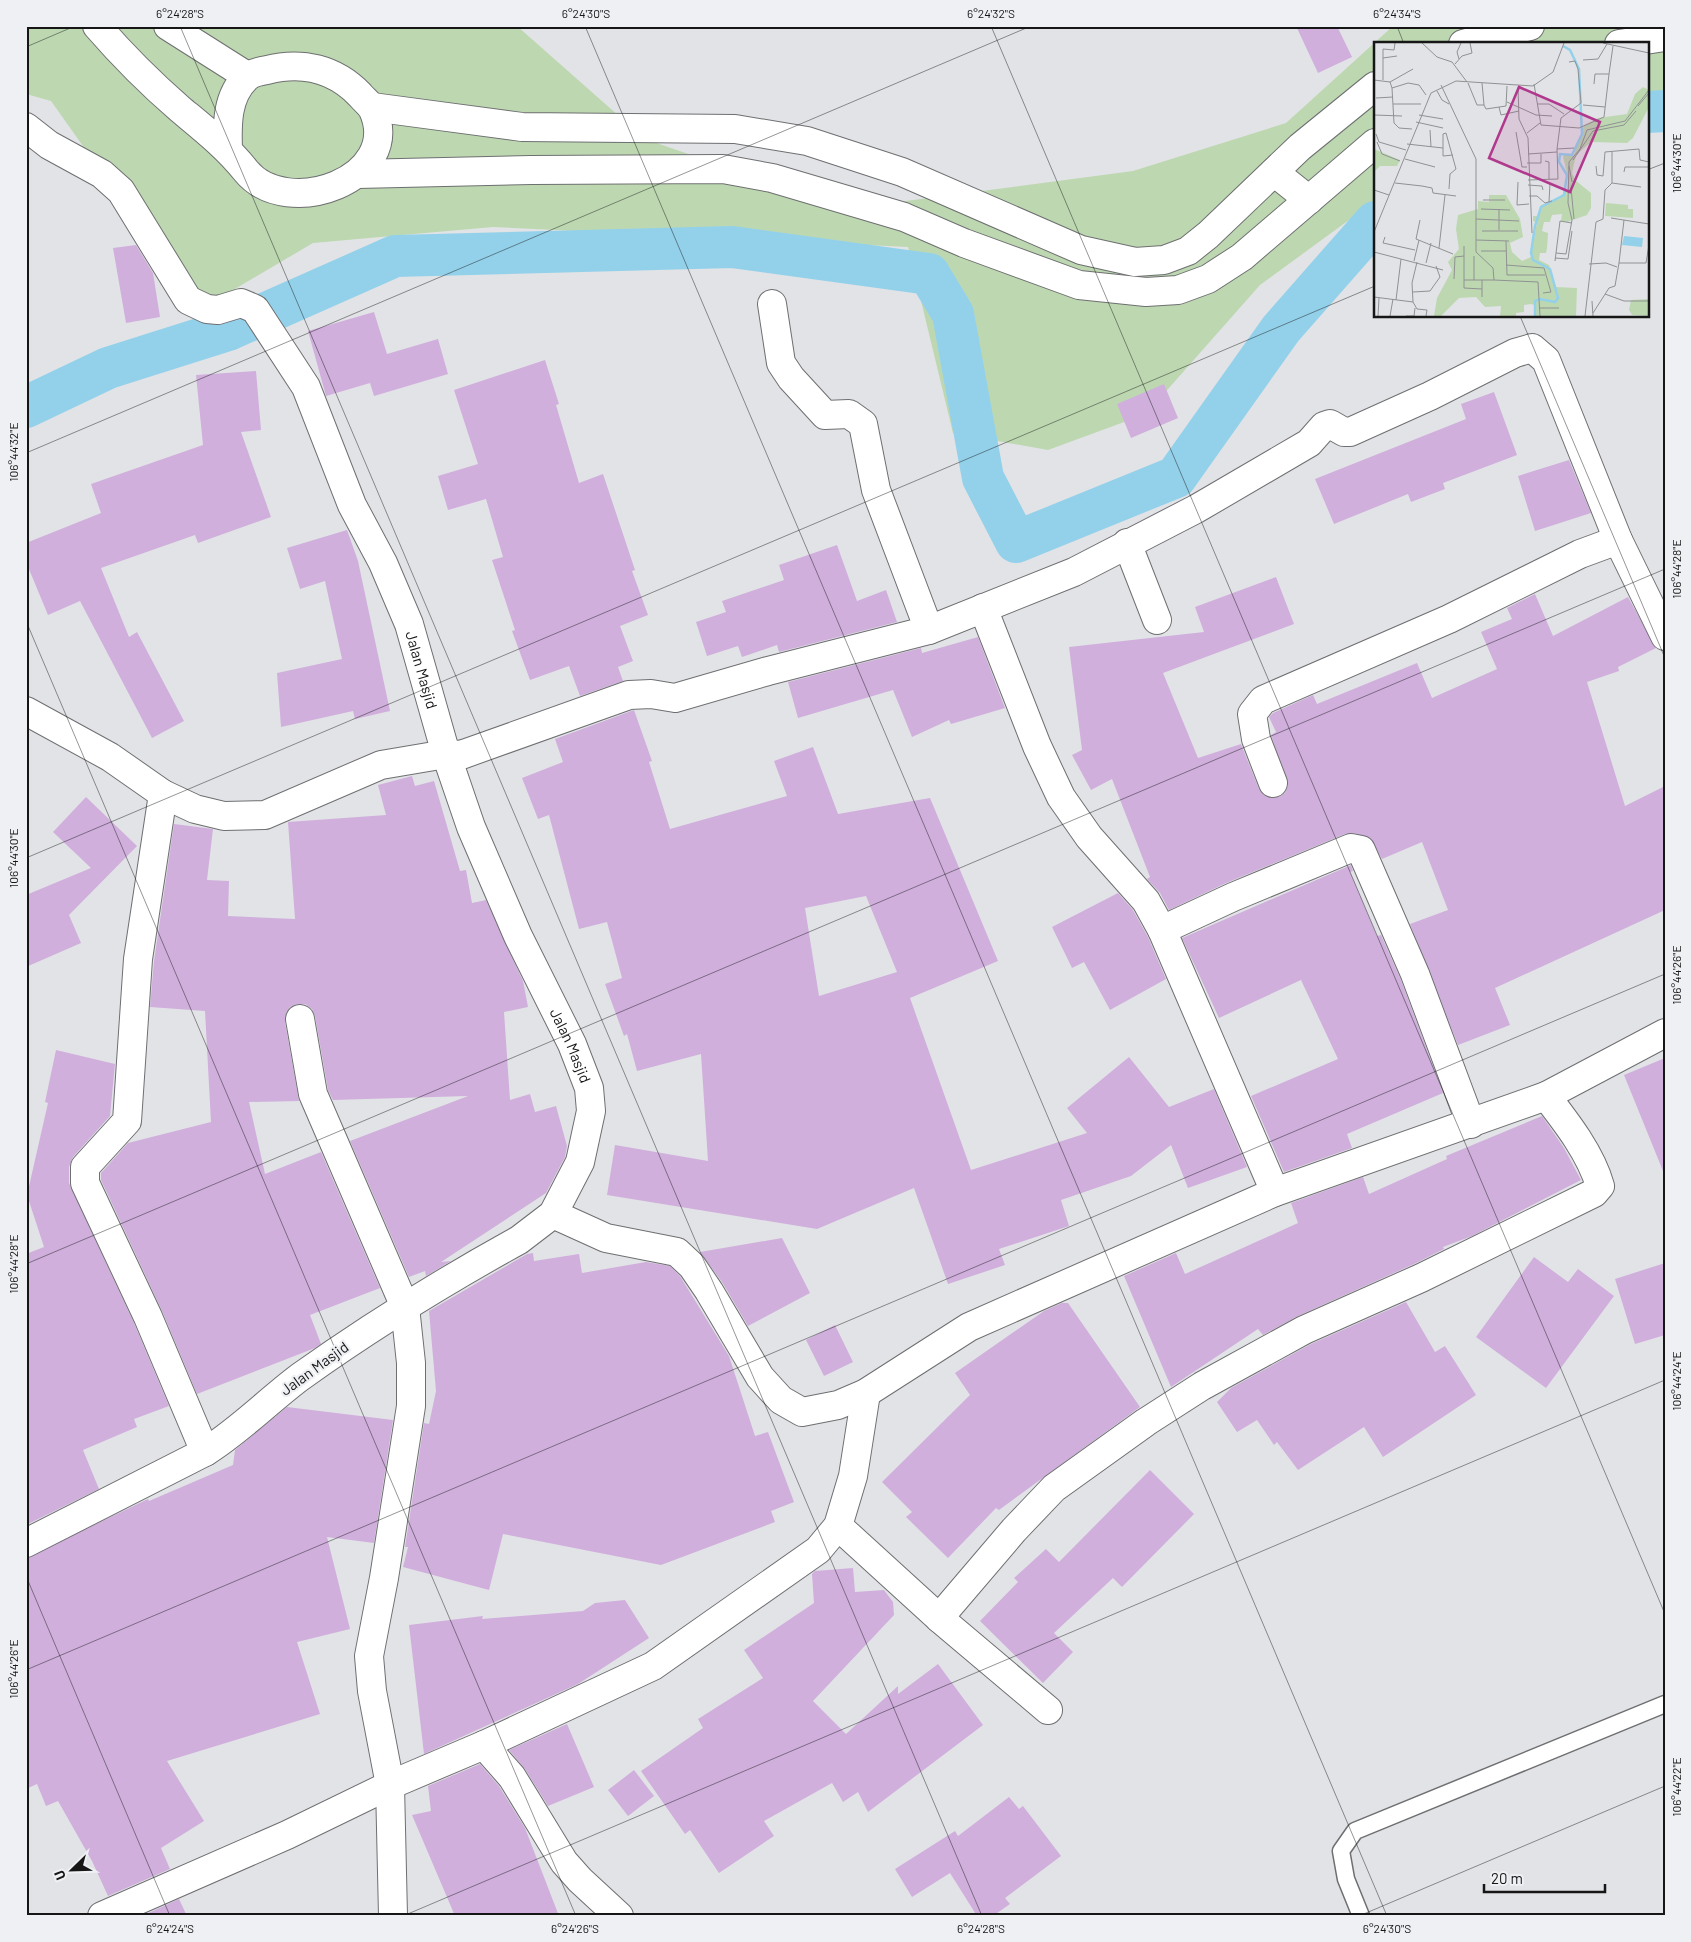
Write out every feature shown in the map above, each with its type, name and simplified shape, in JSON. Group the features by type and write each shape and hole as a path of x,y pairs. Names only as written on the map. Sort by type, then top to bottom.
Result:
{"street":[{"path":"97,26 125,58 228,149 249,175 275,190 294,193 329,188 357,174 372,158 378,140 378,126 372,107 353,88 327,72 306,66 286,65 247,76 236,91 229,111 228,149"},
{"path":"168,26 247,76"},
{"path":"1470,42 1530,26"},
{"path":"1632,42 1665,37"},
{"path":"372,107 522,127 735,129 807,141 902,172 1081,250 1135,262 1164,260 1188,250 1208,236 1300,147 1374,87"},
{"name":"Jalan Masjid","path":"26,127 49,145 102,174 121,191 188,300 207,309 218,310 241,303 262,320 306,387 352,505 383,563 409,624 446,754 471,827 518,936 572,1044 589,1088 590,1111 580,1162 553,1214 519,1240 362,1333 281,1391 219,1443 26,1543"},
{"path":"357,174 531,170 723,169 772,178 904,217 964,242 1080,285 1146,292 1178,290 1208,279 1242,258 1374,144"},
{"path":"1274,172 1309,200"},
{"path":"772,304 781,363 790,378 825,415 850,414 863,424 876,490 929,630"},
{"path":"26,711 110,757 163,794 194,809 224,816 265,815 381,765 446,754 460,755 493,745 629,695 651,694 675,698 768,671 929,630 1074,572 1196,509 1309,443 1324,426 1330,424 1344,432 1350,432 1430,396 1515,353 1532,348 1546,360 1618,540 1665,636"},
{"path":"1274,783 1256,739 1252,714 1263,700 1449,619 1580,554 1618,540"},
{"path":"1127,544 1158,620"},
{"path":"983,608 1037,746 1060,798 1089,837 1146,901 1162,930 1276,1192"},
{"path":"163,794 138,959 127,1121 85,1167 85,1183 148,1317 204,1452"},
{"path":"1162,930 1233,896 1351,848 1361,850 1415,974 1471,1124"},
{"path":"300,1019 313,1094 405,1307 411,1363 411,1406 386,1569 369,1656 372,1691 390,1785 393,1916"},
{"path":"553,1214 606,1238 678,1252 692,1266 709,1291 760,1377 781,1400 802,1412 838,1405 866,1393 969,1327 1276,1192 1546,1096 1665,1033"},
{"path":"939,1618 1014,1530 1054,1488 1154,1417 1202,1386 1304,1330 1421,1278 1594,1193 1600,1186 1597,1175 1564,1119 1546,1096"},
{"path":"102,1916 286,1835 390,1785 484,1745 653,1666 818,1550 838,1526 853,1476 866,1393"},
{"path":"838,1526 939,1618 1048,1710"},
{"path":"484,1745 512,1777 564,1862 580,1880 619,1916"}],"lane":[{"path":"1361,1916 1346,1879 1341,1851 1355,1831 1665,1704"}],"green space":[{"path":"26,26 517,26 645,139 798,192 898,202 1133,171 1286,123 1374,43 1374,202 1260,285 1146,414 1048,450 953,433 908,247 493,227 313,243 206,306 144,232 51,101 26,94"},
{"path":"1393,26 1665,26 1665,94 1648,97 1648,42 1375,42"}],"building":[{"path":"1296,26 1337,26 1352,57 1318,73"},
{"path":"136,245 153,273 160,317 126,323 113,248"},
{"path":"374,312 387,354 438,339 448,374 374,396 370,383 326,396 308,331"},
{"path":"545,360 559,404 556,405 579,483 603,474 635,570 632,571 648,615 620,626 633,661 618,667 623,681 580,696 569,666 530,680 512,631 515,630 492,560 503,557 486,499 448,510 438,476 478,464 454,390"},
{"path":"256,371 261,430 241,432 271,517 198,543 195,535 101,568 129,637 137,632 184,721 152,738 80,601 48,615 26,562 26,543 101,513 91,484 203,445 196,375"},
{"path":"1164,384 1178,418 1131,438 1117,404"},
{"path":"1494,392 1517,455 1443,483 1445,489 1411,502 1408,494 1334,524 1315,479 1466,419 1461,404"},
{"path":"1569,460 1591,513 1535,531 1518,476"},
{"path":"347,530 358,561 390,711 355,719 353,711 281,727 277,673 342,659 325,581 300,589 287,548"},
{"path":"837,545 857,601 886,590 897,622 779,652 777,645 742,657 738,646 707,656 696,622 726,612 722,601 784,580 779,565"},
{"path":"1276,577 1294,624 1163,673 1198,758 1241,744 1259,789 1264,795 1271,798 1279,797 1285,793 1288,785 1271,735 1276,732 1269,717 1273,713 1313,695 1317,704 1417,663 1432,698 1497,669 1481,632 1512,619 1507,608 1535,594 1553,636 1628,597 1656,648 1618,667 1619,671 1587,682 1625,806 1665,786 1665,910 1495,988 1510,1025 1458,1045 1410,924 1448,910 1422,842 1382,859 1370,838 1354,833 1345,834 1226,883 1169,910 1160,893 1147,879 1150,877 1112,779 1091,790 1072,755 1082,750 1069,647 1204,632 1195,607"},
{"path":"978,637 1005,708 951,724 949,720 912,737 893,690 798,718 788,682 921,648 922,653"},
{"path":"634,710 652,761 649,762 670,829 787,796 774,761 813,747 838,814 930,798 998,961 910,998 971,1170 1087,1133 1067,1108 1129,1057 1169,1107 1214,1089 1247,1167 1188,1188 1171,1145 1131,1176 1061,1200 1069,1226 999,1249 1005,1265 948,1284 914,1188 817,1229 607,1195 615,1145 708,1161 701,1054 637,1071 627,1034 624,1036 605,984 622,978 607,922 579,929 549,815 538,819 522,778 563,762 555,739","holes":["866,896 897,972 819,996 805,908"]},
{"path":"412,776 415,786 434,781 460,871 466,870 472,903 486,900 523,981 528,1007 504,1012 510,1100 530,1094 535,1112 556,1106 567,1146 565,1157 546,1193 441,1262 451,1261 426,1276 425,1271 409,1277 350,1141 468,1096 333,1100 328,1090 315,1016 312,1009 305,1004 297,1004 290,1007 286,1013 285,1022 299,1101 249,1102 265,1174 321,1152 380,1288 310,1315 321,1344 315,1348 197,1394 162,1311 101,1180 101,1173 128,1143 211,1122 205,1011 150,1007 154,961 174,824 213,829 207,880 229,881 228,916 295,919 288,822 386,815 378,785"},
{"path":"86,797 137,846 69,915 81,943 26,967 26,895 91,868 53,832"},
{"path":"1351,865 1353,871 1350,872 1377,936 1381,935 1401,980 1443,1093 1347,1134 1352,1148 1284,1172 1251,1096 1338,1059 1301,980 1219,1018 1182,938"},
{"path":"1118,893 1133,910 1148,937 1166,979 1110,1010 1084,962 1072,968 1052,927"},
{"path":"56,1050 115,1064 110,1116 73,1157 69,1167 69,1183 134,1323 169,1406 134,1419 137,1427 83,1450 99,1489 26,1525 26,1254 44,1247 27,1195 48,1103 45,1102"},
{"path":"1665,1058 1664,1171 1663,1171 1624,1075"},
{"path":"1542,1116 1564,1148 1581,1180 1472,1236 1443,1247 1444,1249 1414,1264 1298,1316 1263,1335 1258,1329 1171,1387 1124,1276 1176,1253 1185,1274 1298,1223 1291,1203 1363,1177 1369,1194 1447,1159 1446,1156"},
{"path":"782,1238 810,1293 748,1326 722,1282 700,1252"},
{"path":"533,1253 534,1261 579,1254 582,1273 646,1262 670,1266 680,1276 729,1356 755,1436 768,1432 794,1502 771,1511 775,1522 661,1565 503,1534 489,1590 403,1567 408,1547 405,1547 424,1423 429,1424 436,1391 429,1311 527,1254"},
{"path":"1534,1257 1568,1282 1578,1269 1614,1296 1546,1388 1476,1337"},
{"path":"1665,1263 1665,1335 1635,1344 1615,1279"},
{"path":"1406,1302 1435,1352 1445,1346 1476,1395 1383,1457 1364,1427 1298,1470 1277,1442 1274,1445 1257,1420 1237,1432 1217,1402 1231,1388 1311,1344"},
{"path":"1062,1303 1068,1303 1140,1407 999,1510 996,1508 948,1558 906,1517 912,1512 882,1482 970,1395 955,1373 1044,1311"},
{"path":"835,1325 853,1362 824,1376 806,1340"},
{"path":"287,1407 393,1420 374,1543 327,1537 350,1629 297,1642 320,1714 167,1761 204,1821 161,1848 170,1869 108,1896 92,1861 58,1801 46,1806 37,1784 26,1789 26,1558 148,1499 149,1501 233,1465 235,1450"},
{"path":"1150,1470 1194,1514 1122,1587 1113,1578 1054,1633 1073,1652 1043,1683 980,1621 1018,1582 1014,1578 1046,1549 1059,1562"},
{"path":"853,1568 855,1592 884,1590 893,1602 894,1615 813,1701 846,1734 898,1686 898,1694 938,1664 983,1725 868,1812 858,1792 843,1802 832,1783 764,1821 774,1836 719,1873 690,1830 685,1834 641,1771 703,1728 698,1719 763,1678 744,1650 814,1603 812,1574 815,1571"},
{"path":"625,1600 649,1638 578,1684 424,1754 409,1625 483,1616 482,1619 583,1611 595,1603"},
{"path":"567,1724 594,1787 548,1806 525,1769 509,1750"},
{"path":"480,1764 499,1786 525,1828 559,1916 455,1916 412,1815 431,1811 428,1786"},
{"path":"634,1770 654,1796 628,1816 608,1790"},
{"path":"1009,1797 1019,1809 1023,1806 1061,1856 1005,1898 1010,1904 993,1916 977,1916 950,1873 912,1897 895,1869 955,1831 958,1836"},
{"path":"179,1899 187,1916 142,1916"}],"waterway":[{"path":"1648,112 1665,111"},
{"path":"26,407 108,368 228,330 395,256 732,247 929,274 953,314 983,478 1016,542 1176,477 1281,329 1374,223"}]}
